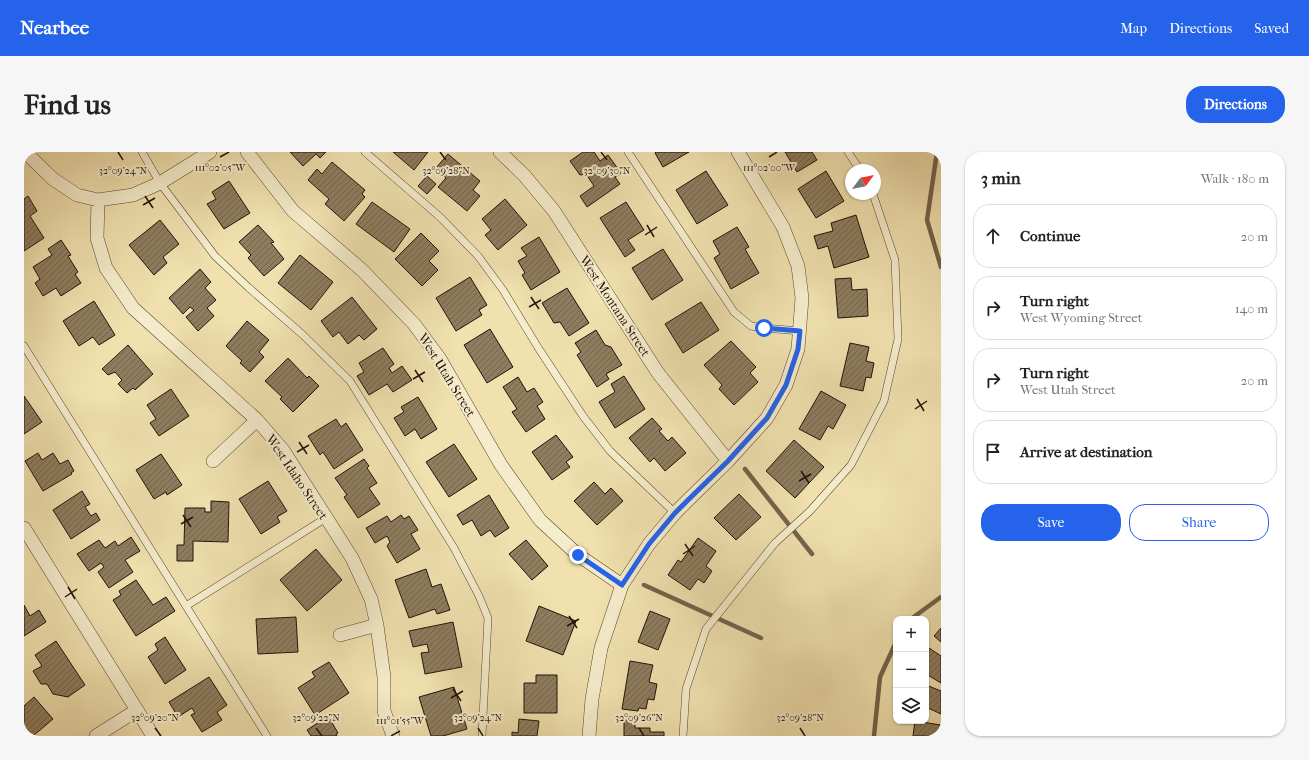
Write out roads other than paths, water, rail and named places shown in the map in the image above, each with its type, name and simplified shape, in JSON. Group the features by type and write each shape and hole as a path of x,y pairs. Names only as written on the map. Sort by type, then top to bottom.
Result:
{"street":[{"path":"25,152 53,179 77,195 98,200 133,195 160,183 210,152"},
{"name":"West Utah Street","path":"247,152 293,211 362,270 414,324 440,359 502,465 540,520 578,555 622,585"},
{"name":"West Montana Street","path":"500,152 524,175 554,211 658,373 728,461"},
{"path":"589,736 592,699 602,648 622,585 649,544 675,513 728,461 767,418 786,385 798,349 802,298 798,266 783,227 738,152"},
{"name":"West Idaho Street","path":"98,200 97,238 106,268 133,308 257,420 282,450 352,558 371,599 377,625 384,677 384,711 393,736"},
{"path":"213,461 257,420"},
{"path":"24,528 154,736"},
{"path":"340,635 377,625"},
{"path":"96,736 137,710"}],"lane":[{"path":"142,152 160,183 215,256 302,334 350,381 454,548 479,596 488,618 482,736"},
{"path":"365,152 440,217 478,256 503,290 539,349 583,416 610,451 675,513"},
{"path":"628,152 734,312 751,326 800,331"},
{"path":"848,152 856,164"},
{"path":"683,736 686,689 706,629 775,543 810,511 851,465 884,401 898,339 896,260 875,200"},
{"path":"24,346 267,736"},
{"path":"186,606 326,518"}],"waterway":[{"path":"937,152 927,220 941,267"},
{"path":"745,469 812,554"},
{"path":"644,585 761,638"},
{"path":"915,616 941,597"},
{"path":"874,736 880,677 893,649"}]}
